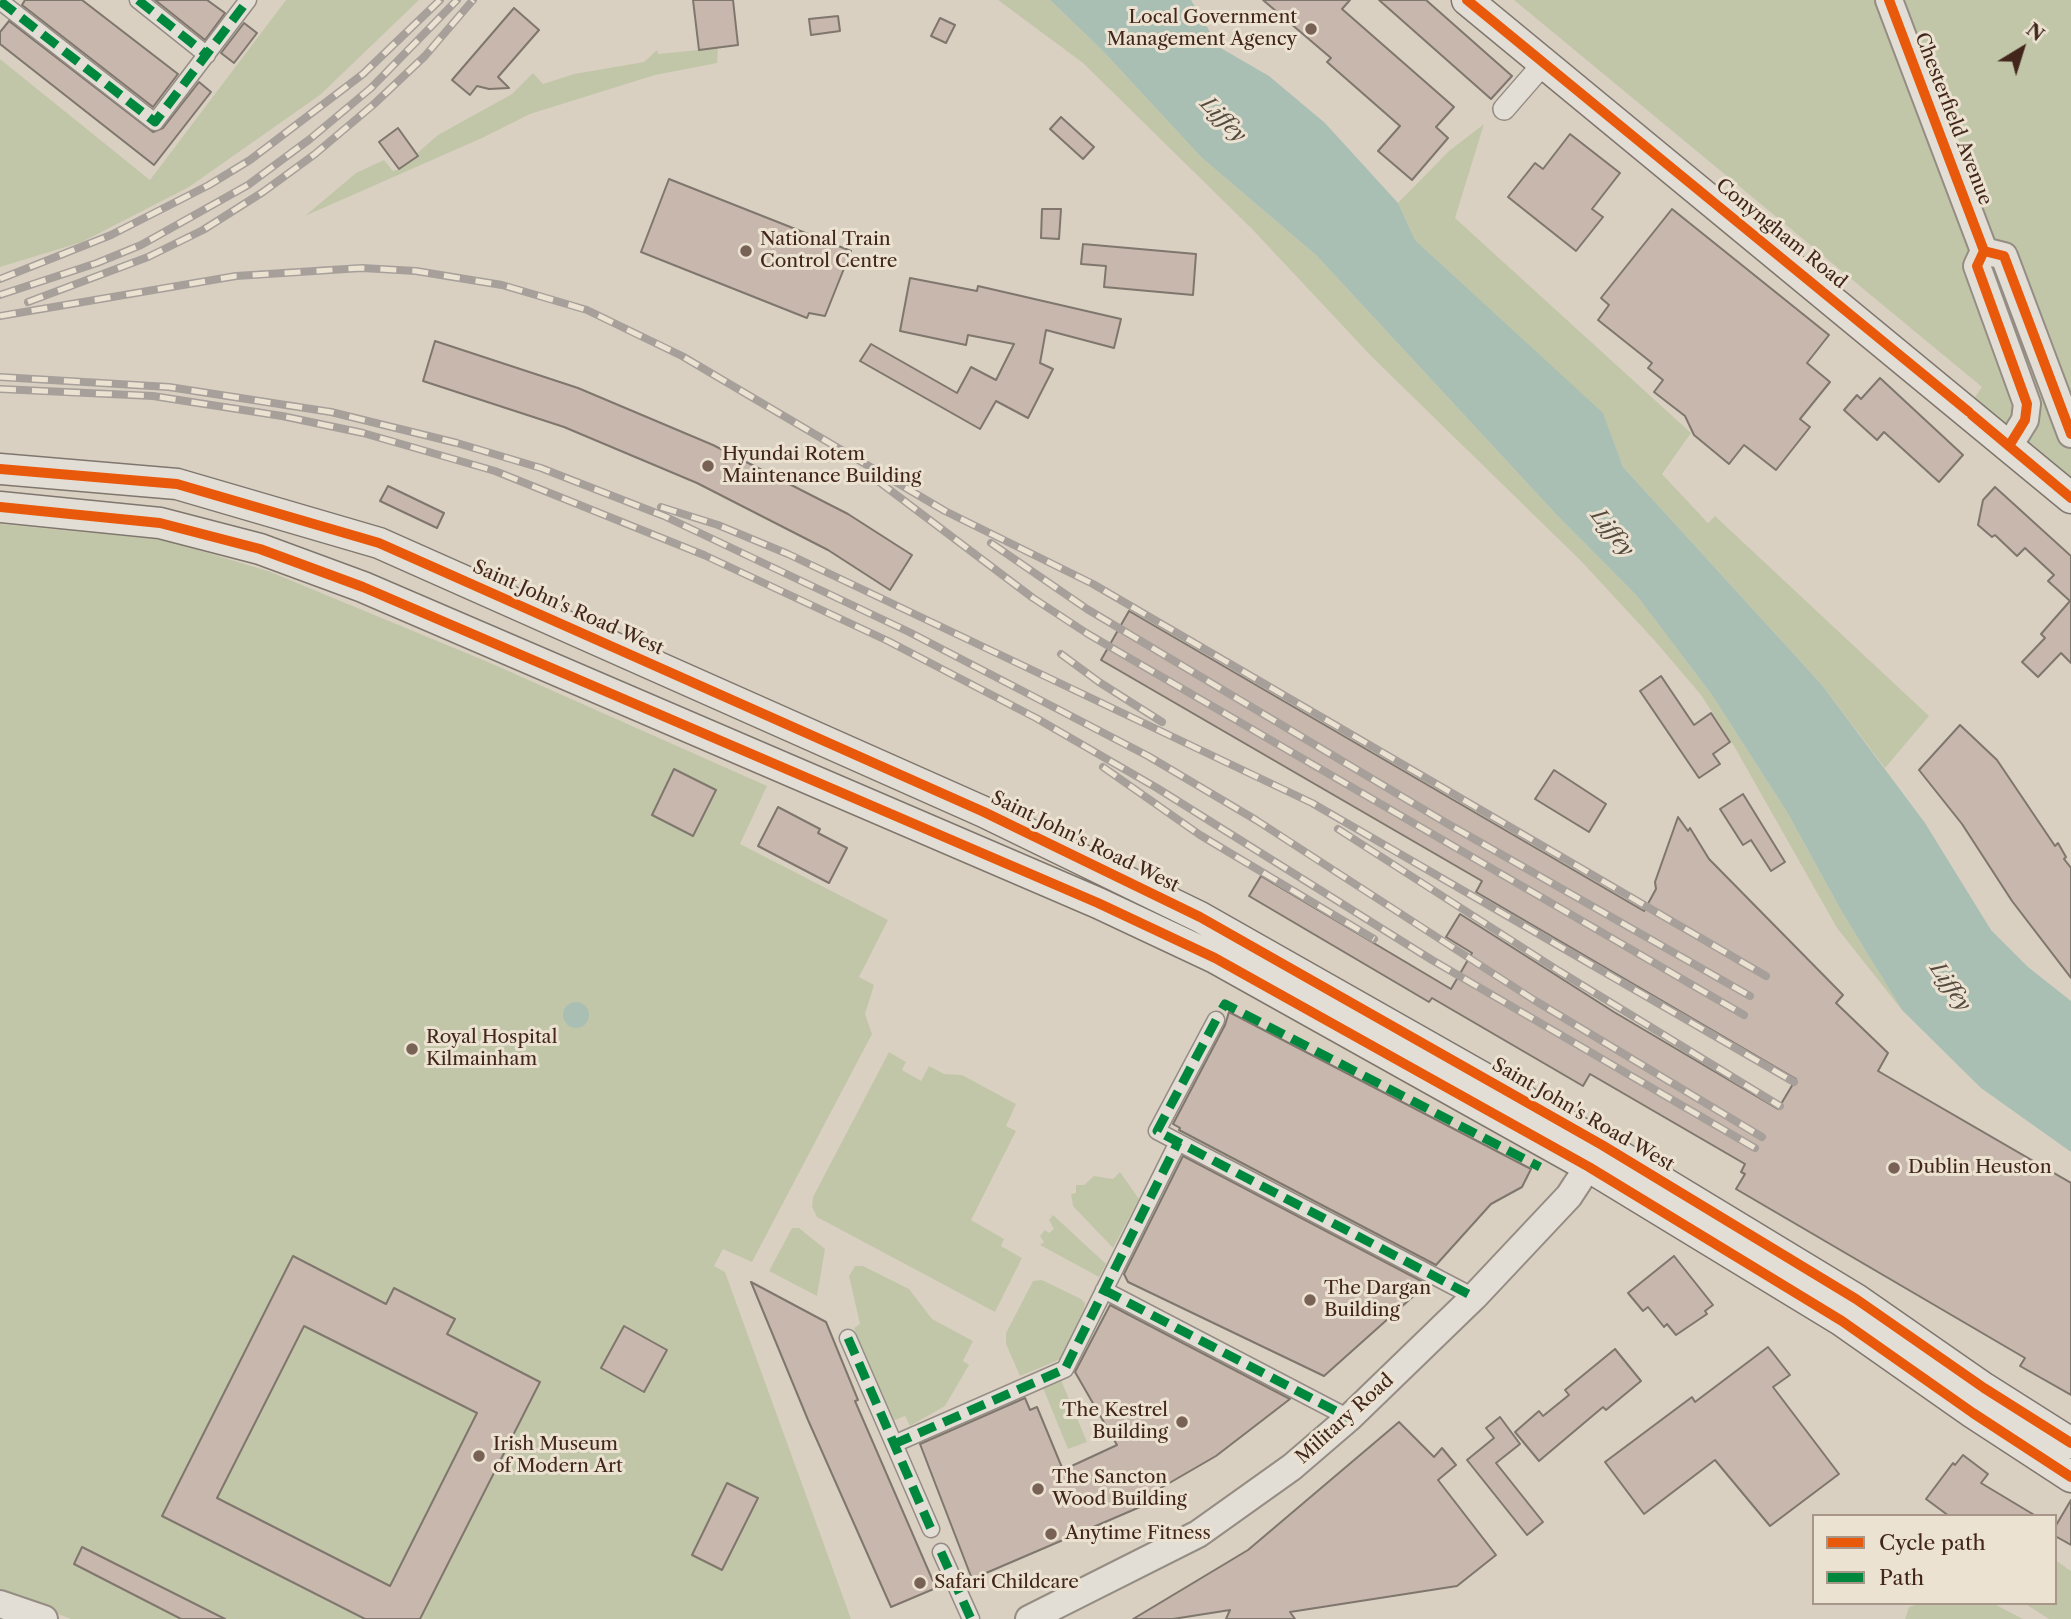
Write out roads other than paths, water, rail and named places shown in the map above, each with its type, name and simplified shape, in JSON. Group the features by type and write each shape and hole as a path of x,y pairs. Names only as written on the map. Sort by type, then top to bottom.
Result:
{"main road":[{"name":"Conyngham Road","path":"1467,0 2071,498"},
{"name":"Saint John's Road West","path":"0,469 177,484 379,543 1085,859 1200,917 1596,1156 2071,1477"},
{"name":"Saint John's Road West","path":"0,507 160,523 260,549 363,587 1110,909 1215,958 1596,1156 1856,1299 1984,1388 2071,1443"}],"street":[{"path":"138,0 207,55"},
{"path":"0,1 155,122 248,0"},
{"name":"Chesterfield Avenue","path":"1889,0 1984,251 1977,266 2026,404 2025,420 2009,446"},
{"path":"1504,109 1544,62"},
{"path":"1984,251 2004,256 2071,435"},
{"path":"1216,1020 1157,1131 1474,1297"},
{"path":"894,1444 1065,1369 1178,1142"},
{"name":"Military Road","path":"1029,1619 1198,1534 1241,1506 1349,1418 1474,1297 1569,1196 1596,1156"},
{"path":"1104,1290 1349,1418"},
{"path":"848,1338 931,1529"},
{"path":"941,1552 971,1619"},
{"path":"0,1604 44,1619"}],"water":[{"name":"Liffey","path":"1050,0 1191,0 1219,47 1269,76 1325,123 1398,203 1415,240 1603,413 1623,467 1822,685 1925,823 1991,930 2028,967 2071,1001 2071,1152 1981,1088 1902,1010 1842,912 1787,812 1712,695 1637,596 1554,512 1317,256 1201,157 1102,50"},
{"path":"576,1002 586,1005 589,1015 586,1025 576,1028 566,1025 563,1015 566,1005"}],"railway":[{"path":"0,279 111,235 209,185 250,160 363,74 440,0"},
{"path":"0,295 97,263 141,245 248,185 310,139 371,88 457,0"},
{"path":"28,302 148,257 203,230 263,192 315,154 373,105 425,56 473,0"},
{"path":"0,316 236,276 362,268 416,271 502,285 587,310 682,356 945,511 1093,584 1766,976"},
{"path":"0,377 169,387 331,412 457,443 541,468 664,516 909,632 1148,756 1256,820 1534,1000 1762,1137"},
{"path":"0,389 153,396 282,416 363,433 495,471 704,555 888,641 1036,718 1157,788 1432,960 1755,1148"},
{"path":"878,481 1033,598 1088,634 1744,1015"},
{"path":"661,507 718,525 788,554 1312,803 1794,1082"},
{"path":"991,543 1087,609 1448,824 1750,996"},
{"path":"1061,654 1162,722"},
{"path":"1103,767 1200,835 1374,939"},
{"path":"1338,829 1559,971 1780,1106"}],"place":[{"name":"Local Government Management Agency","path":"1311,29"},
{"name":"National Train Control Centre","path":"746,251"},
{"name":"Hyundai Rotem Maintenance Building","path":"708,466"},
{"name":"Royal Hospital Kilmainham","path":"412,1049"},
{"name":"Dublin Heuston","path":"1894,1168"},
{"name":"The Dargan Building","path":"1310,1300"},
{"name":"The Kestrel Building","path":"1182,1422"},
{"name":"Irish Museum of Modern Art","path":"479,1456"},
{"name":"The Sancton Wood Building","path":"1038,1489"},
{"name":"Anytime Fitness","path":"1051,1534"},
{"name":"Safari Childcare","path":"920,1583"}]}
